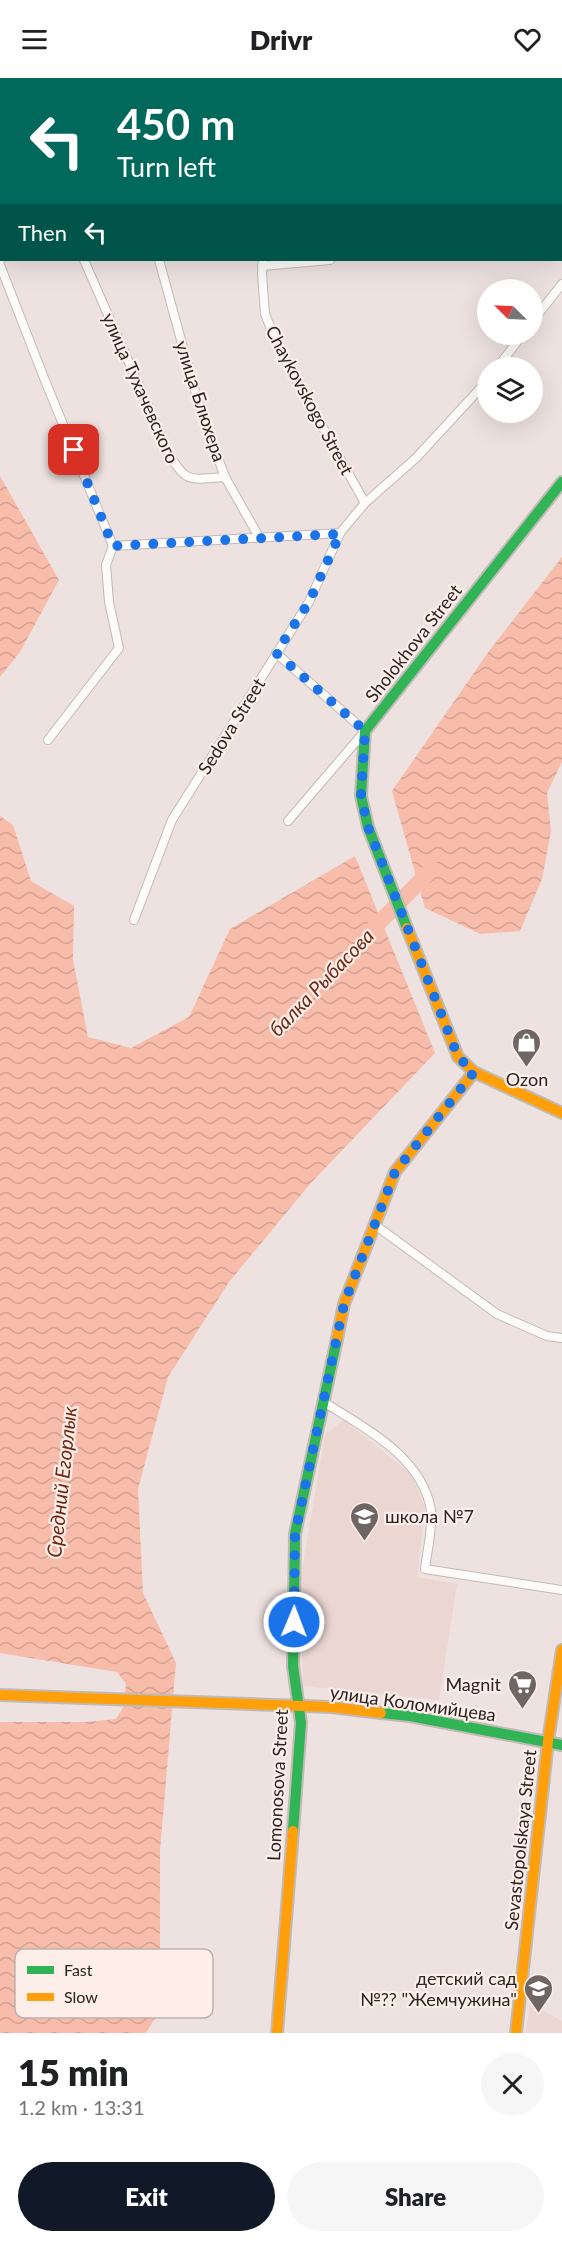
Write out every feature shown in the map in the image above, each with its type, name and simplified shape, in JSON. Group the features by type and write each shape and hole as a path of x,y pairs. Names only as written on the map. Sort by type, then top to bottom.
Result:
{"main road":[{"name":"Sholokhova Street","path":"365,731 562,482"},
{"path":"365,731 361,796 368,827 458,1057 474,1072 562,1113"},
{"name":"Lomonosova Street","path":"277,2033 301,1723 293,1666 295,1534 344,1304 395,1172 474,1072"},
{"name":"Sevastopolskaya Street","path":"516,2033 548,1741 562,1650"},
{"name":"улица Коломийцева","path":"0,1695 331,1707 410,1716 562,1745"}],"street":[{"name":"улица Тухачевского","path":"84,261 169,454 179,471 191,480 225,477"},
{"name":"улица Блюхера","path":"159,261 200,409 225,477 259,537"},
{"path":"262,263 307,261"},
{"name":"Chaykovskogo Street","path":"262,263 266,314 279,349 365,503"},
{"path":"0,265 113,546 106,565 119,648 48,740"},
{"path":"543,308 562,284"},
{"path":"505,357 515,345"},
{"name":"Sedova Street","path":"134,920 172,820 309,602 340,534 365,503 416,458 477,392"},
{"path":"113,546 340,534"},
{"path":"276,653 365,731"},
{"name":"Sholokhova Street","path":"288,821 365,731"},
{"path":"375,1225 497,1314 547,1336 562,1338"},
{"path":"324,1402 373,1434 404,1458 425,1489 431,1511 425,1569 562,1590"}],"shaded area":[{"name":"школа №7","path":"344,1420 411,1474 425,1507 417,1577 457,1584 439,1700 303,1686 300,1581 325,1434"},
{"name":"детский сад №?? \"Жемчужина\"","path":"530,2004 562,2021 562,2033 526,2033"}],"water":[{"path":"0,476 59,580 20,652 0,677"},
{"path":"562,557 562,762 547,793 551,831 542,879 520,931 480,934 425,908 392,791 489,651"},
{"name":"Средний Егорлык","path":"0,816 13,825 31,881 74,906 73,960 88,1037 131,1048 189,1017 230,929 355,856 435,1053 310,1184 229,1282 168,1377 138,1489 143,1593 176,1663 160,1851 160,1949 15,1949 15,2018 155,2018 146,2033 0,2033 0,1722 86,1722 116,1719 124,1706 126,1684 117,1672 0,1653"}],"waterway":[{"name":"балка Рыбасова","path":"366,936 432,869"}],"traffic: fast":[{"path":"407,928 368,827 361,796 365,731 562,482"},
{"path":"293,1831 301,1723 293,1666 295,1534 337,1339"},
{"path":"381,1713 410,1716 562,1745"}],"traffic: slow":[{"path":"407,928 458,1057 474,1072 562,1113"},
{"path":"337,1339 344,1304 395,1172 474,1072"},
{"path":"516,2033 548,1741 562,1650"},
{"path":"0,1695 331,1707 381,1713"},
{"path":"277,2033 293,1831"}],"place":[{"name":"Ozon","path":"527,1068"},
{"name":"школа №7","path":"364,1542"},
{"name":"Magnit","path":"522,1710"},
{"name":"детский сад №?? \"Жемчужина\"","path":"538,2014"}],"route":[{"path":"74,450 113,546 340,534 309,602 276,653 365,731 361,763 361,796 368,827 458,1057 474,1072 395,1172 344,1304 295,1534 294,1622"}]}
